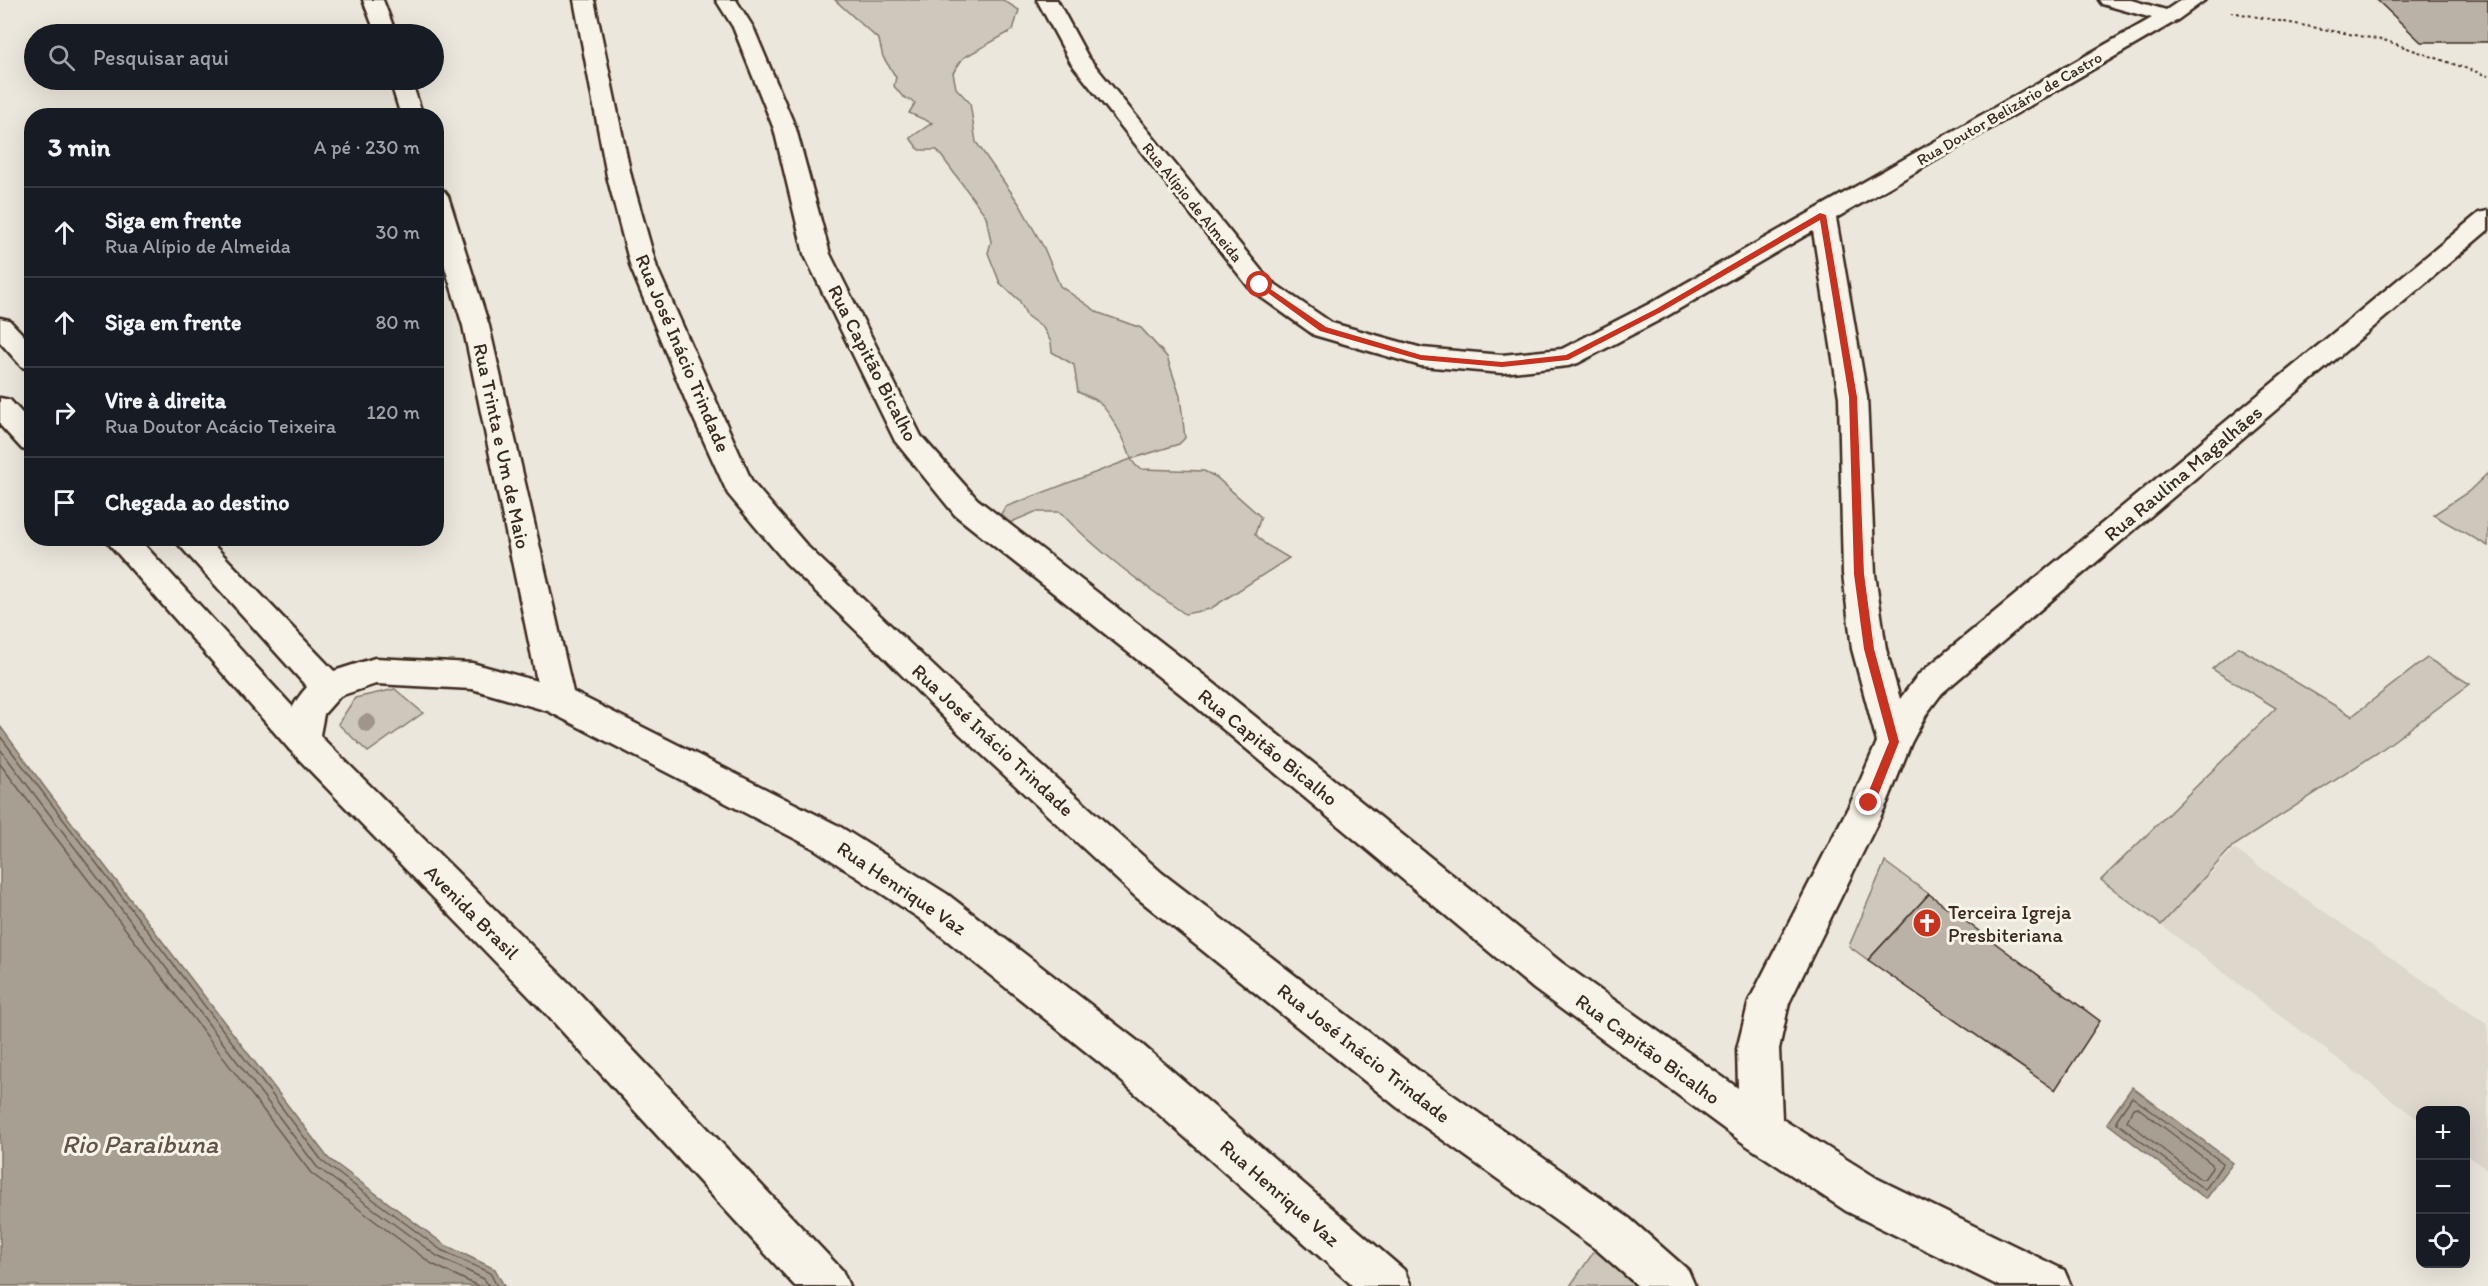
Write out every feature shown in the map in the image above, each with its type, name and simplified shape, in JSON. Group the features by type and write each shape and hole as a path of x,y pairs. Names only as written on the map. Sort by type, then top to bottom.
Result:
{"main road":[{"path":"373,0 382,24"},
{"name":"Rua José Inácio Trindade","path":"584,0 619,176 644,268 739,487 797,555 898,650 972,724 1149,885 1412,1092 1613,1234 1672,1286"},
{"name":"Rua Capitão Bicalho","path":"726,0 744,27 785,129 817,254 909,441 966,507 1203,693 1548,976 1761,1130 1862,1195 2048,1286"},
{"name":"Rua Alípio de Almeida","path":"1047,0 1078,59 1260,285 1323,329 1421,357"},
{"path":"2109,0 2169,17"},
{"name":"Rua Doutor Belizário de Castro","path":"1421,357 1502,364 1568,357 1658,310 2193,2"},
{"path":"404,90 410,108"},
{"path":"1822,215 1853,397 1859,574 1869,649 1894,742"},
{"name":"Rua Raulina Magalhães","path":"1761,1130 1758,1049 1769,1001 1869,803 1894,742 1915,703 1930,684 2488,218"},
{"name":"Rua Trinta e Um de Maio","path":"444,222 476,326 558,700"},
{"path":"0,326 24,352"},
{"path":"0,407 24,433"},
{"name":"Avenida Brasil","path":"126,546 302,740 563,1004 826,1286"},
{"path":"196,546 328,687"},
{"name":"Rua Henrique Vaz","path":"302,740 308,709 328,687 375,671 472,676 558,700 826,837 933,906 1125,1057 1388,1286"}],"path":[{"path":"2193,2 2386,42 2488,76"}],"shaded area":[{"path":"835,0 1003,0 1019,10 1013,30 963,58 953,73 956,88 970,103 976,142 1020,205 1044,248 1060,286 1099,313 1141,328 1167,357 1180,396 1185,438 1179,444 1131,459 1122,436 1106,410 1096,400 1078,392 1074,365 1052,352 1051,342 1043,328 1027,316 1019,300 1000,283 988,253 991,242 986,216 937,150 919,150 910,138 932,123 909,113 915,103 902,96 894,86 896,77 883,57 879,40"},
{"path":"1131,459 1136,466 1142,469 1204,471 1216,477 1261,517 1255,534 1265,544 1289,558 1210,609 1185,614 1104,553 1060,512 1035,512 1009,523 1001,514 1005,507"},
{"path":"2488,473 2488,546 2433,515 2468,492"},
{"path":"2238,647 2352,716 2427,658 2470,684 2377,753 2232,847 2161,925 2101,880 2276,708 2212,669"},
{"path":"395,689 423,713 368,752 338,724 355,698"},
{"path":"2234,849 2488,1025 2488,1171 2470,1158 2470,1106 2416,1106 2416,1118 2161,925"},
{"path":"1885,862 1929,894 1868,960 1849,946"},
{"path":"1598,1246 1647,1286 1570,1286"}],"water":[{"name":"Rio Paraibuna","path":"0,726 328,1158 445,1245 495,1269 504,1286 0,1286"},
{"path":"2132,1087 2233,1163 2206,1199 2107,1123"}],"building":[{"path":"2377,0 2488,0 2488,42 2421,42"},
{"name":"Terceira Igreja Presbiteriana","path":"1929,894 2100,1021 2055,1090 1868,960"}],"place":[{"name":"Terceira Igreja Presbiteriana","path":"1927,923"}],"route":[{"path":"1260,285 1323,329 1421,357 1502,364 1568,357 1658,310 1822,215 1853,397 1859,574 1869,649 1894,742 1869,803"}]}
